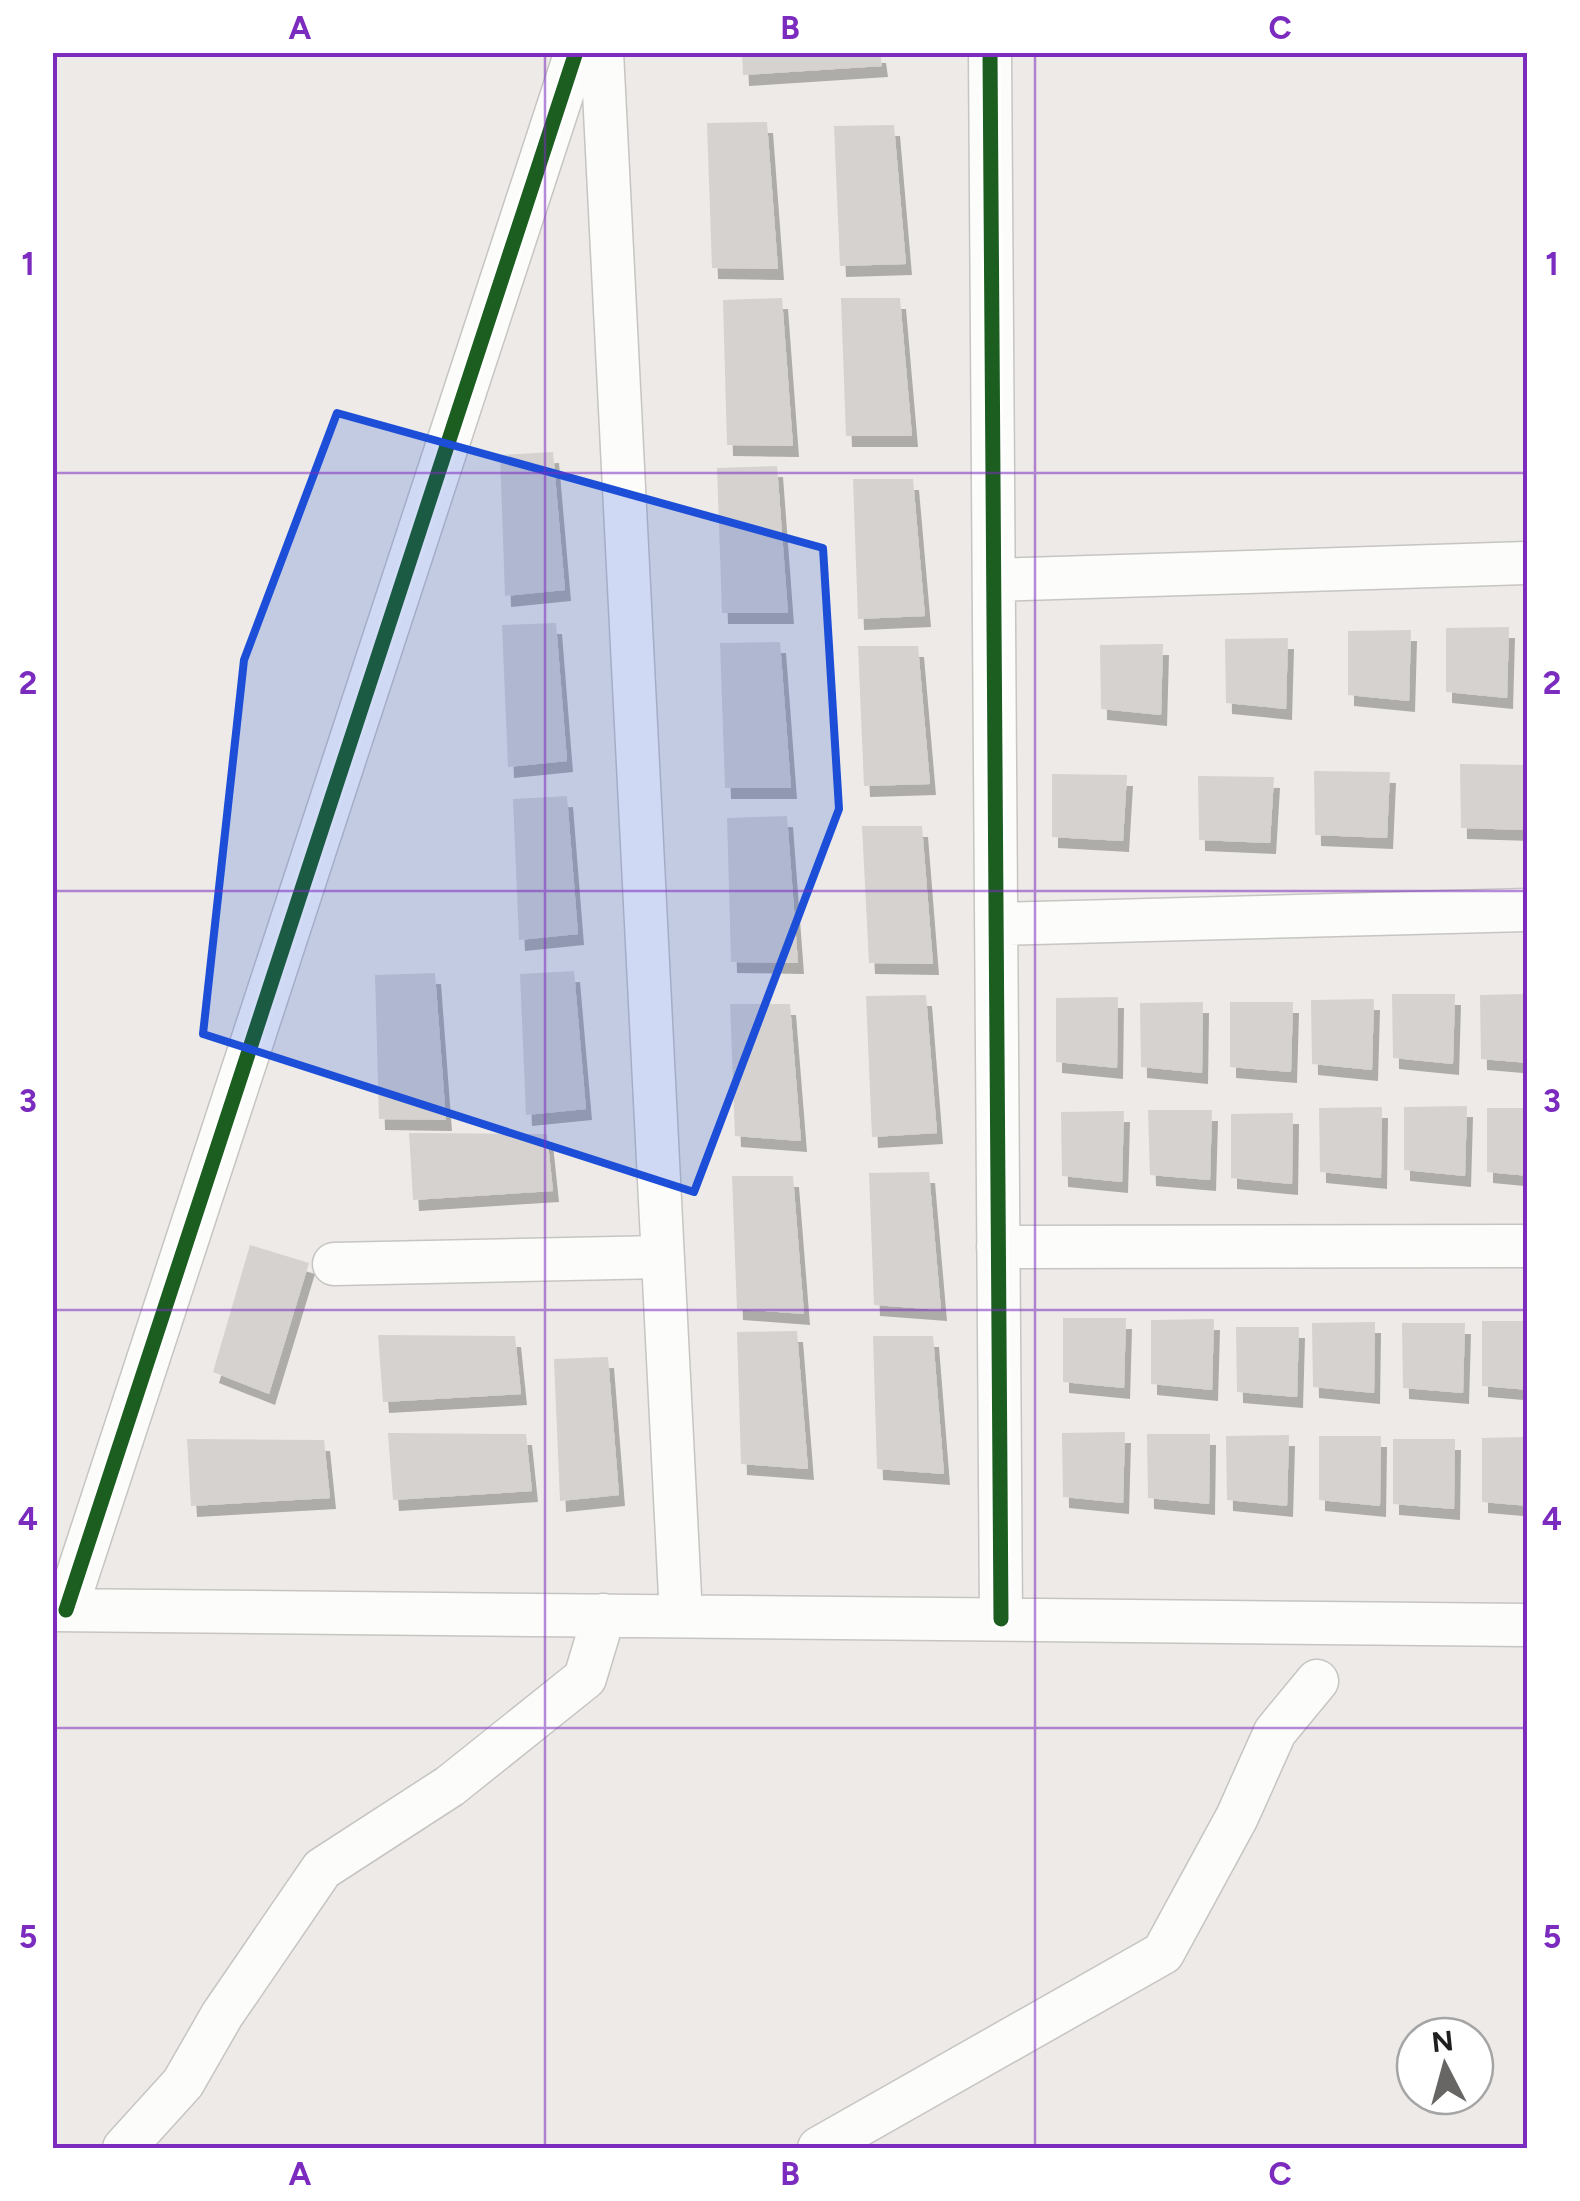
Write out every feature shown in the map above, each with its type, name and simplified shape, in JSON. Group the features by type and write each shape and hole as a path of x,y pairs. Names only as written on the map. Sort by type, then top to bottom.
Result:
{"street":[{"path":"576,52 59,1610 1528,1625"},
{"path":"602,52 681,1616"},
{"path":"990,52 1001,1619"},
{"path":"994,580 1528,564"},
{"path":"996,924 1528,910"},
{"path":"998,1247 1528,1246"},
{"path":"334,1264 662,1256"},
{"path":"124,2148 183,2083 251,1970 322,1869 450,1786 585,1678 604,1616"},
{"path":"820,2148 1163,1953 1236,1817 1275,1732 1317,1680"}],"highlighted area":[{"path":"337,413 823,548 839,809 694,1192 203,1034 244,660"}],"building":[{"path":"742,52 880,52 882,66 743,75"},
{"path":"767,122 778,269 712,268 707,123"},
{"path":"894,125 906,264 840,266 834,126"},
{"path":"782,298 793,446 727,445 723,300"},
{"path":"841,298 900,298 912,436 846,436"},
{"path":"553,452 565,590 505,596 500,455"},
{"path":"777,466 788,613 722,613 717,468"},
{"path":"853,479 913,479 925,616 858,619"},
{"path":"556,623 567,761 508,767 502,625"},
{"path":"1509,627 1507,698 1446,692 1446,628"},
{"path":"1411,630 1409,701 1348,695 1348,631"},
{"path":"1288,638 1286,709 1226,703 1225,639"},
{"path":"780,642 791,788 725,788 720,643"},
{"path":"1163,644 1161,715 1101,709 1100,645"},
{"path":"858,646 918,646 930,784 864,786"},
{"path":"1460,764 1528,765 1528,830 1461,828"},
{"path":"1314,771 1390,772 1387,838 1315,835"},
{"path":"1052,774 1127,775 1123,841 1052,837"},
{"path":"1198,776 1274,777 1270,843 1199,840"},
{"path":"567,796 578,934 519,940 513,799"},
{"path":"787,816 798,963 731,962 727,818"},
{"path":"862,826 922,826 933,964 869,963"},
{"path":"574,971 586,1109 526,1115 520,974"},
{"path":"435,973 446,1120 379,1119 375,975"},
{"path":"1392,994 1455,994 1453,1064 1393,1058"},
{"path":"1528,994 1528,1063 1481,1059 1480,995"},
{"path":"926,995 937,1133 872,1137 866,996"},
{"path":"1118,997 1117,1068 1056,1062 1056,998"},
{"path":"1374,999 1372,1070 1312,1064 1311,1000"},
{"path":"1203,1002 1202,1073 1141,1067 1140,1003"},
{"path":"1230,1002 1293,1002 1291,1072 1230,1067"},
{"path":"730,1004 790,1004 801,1141 735,1136"},
{"path":"1467,1106 1465,1176 1404,1170 1404,1107"},
{"path":"1382,1107 1381,1178 1320,1172 1319,1108"},
{"path":"1487,1108 1528,1108 1528,1176 1487,1172"},
{"path":"1148,1110 1212,1110 1210,1180 1150,1175"},
{"path":"1124,1111 1122,1182 1062,1176 1061,1112"},
{"path":"1293,1113 1292,1184 1231,1178 1231,1114"},
{"path":"409,1133 547,1134 553,1191 413,1200"},
{"path":"929,1172 941,1310 874,1305 869,1173"},
{"path":"732,1176 793,1176 804,1314 737,1309"},
{"path":"250,1245 309,1263 269,1394 213,1372"},
{"path":"1063,1318 1126,1318 1124,1388 1063,1382"},
{"path":"1214,1319 1212,1390 1151,1384 1151,1320"},
{"path":"1482,1321 1528,1321 1528,1390 1482,1386"},
{"path":"1375,1322 1374,1393 1313,1387 1312,1323"},
{"path":"1402,1323 1465,1323 1463,1393 1403,1388"},
{"path":"1236,1327 1299,1327 1297,1397 1237,1392"},
{"path":"797,1331 808,1469 741,1464 737,1332"},
{"path":"378,1335 515,1336 521,1394 383,1402"},
{"path":"873,1336 933,1336 944,1474 877,1469"},
{"path":"608,1357 619,1495 560,1501 554,1359"},
{"path":"1125,1432 1123,1503 1063,1497 1062,1433"},
{"path":"388,1433 526,1434 532,1491 393,1500"},
{"path":"1147,1434 1210,1434 1209,1504 1148,1498"},
{"path":"1289,1435 1287,1506 1227,1500 1226,1436"},
{"path":"1319,1436 1381,1436 1380,1506 1319,1500"},
{"path":"1528,1437 1528,1506 1482,1502 1482,1438"},
{"path":"187,1439 324,1440 330,1498 191,1506"},
{"path":"1393,1439 1455,1439 1454,1509 1393,1504"}],"cycle path":[{"path":"66,1610 576,52"},
{"path":"990,52 1001,1619"}]}
